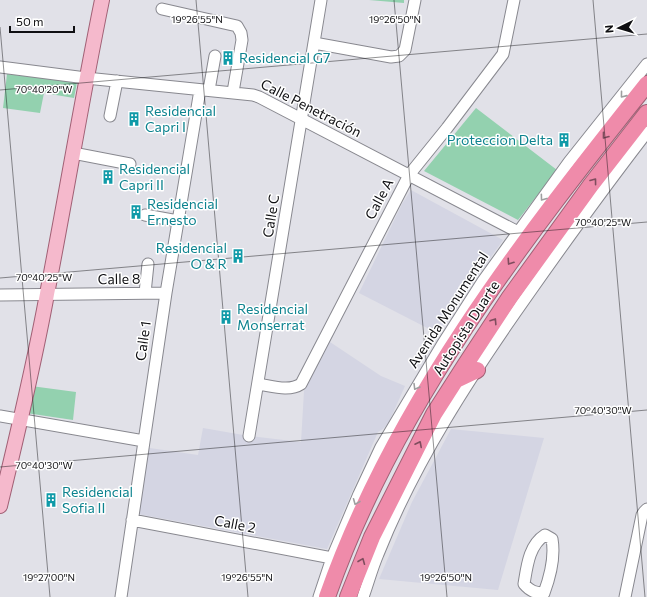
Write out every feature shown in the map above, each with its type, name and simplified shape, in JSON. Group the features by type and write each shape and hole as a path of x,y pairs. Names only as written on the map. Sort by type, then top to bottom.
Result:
{"highway":[{"name":"Autopista Duarte","path":"327,597 361,513 402,429 457,341 521,246 647,84"},
{"name":"Autopista Duarte","path":"348,597 372,537 434,414 510,297 587,191 646,126"},
{"path":"456,380 479,367 478,346"}],"main road":[{"path":"0,506 47,295 86,78 102,0"}],"street":[{"name":"Calle C","path":"249,436 321,0"},
{"path":"314,43 391,57 399,56 405,50 415,0"},
{"name":"Calle A","path":"258,384 287,389 301,384 409,175 500,60 503,54 514,0"},
{"path":"162,9 237,26 241,33 242,40 233,92"},
{"name":"Calle 1","path":"121,597 178,220 205,90 215,56"},
{"name":"Avenida Monumental","path":"319,597 332,558 359,494 391,429 483,281 569,162 647,64"},
{"name":"Calle Penetración","path":"0,67 86,78 233,92 260,97 518,232"},
{"path":"110,116 117,81"},
{"path":"363,597 378,555 399,506 443,425 504,328 646,126"},
{"path":"73,153 130,164"},
{"path":"145,214 178,220"},
{"path":"145,294 148,264"},
{"name":"Calle 8","path":"0,295 166,293"},
{"path":"0,416 20,421 144,441"},
{"path":"625,597 639,530 645,511"},
{"name":"Calle 2","path":"132,520 332,558"},
{"path":"545,535 552,539 553,546 552,560 545,595 529,590 524,584 531,552 537,540 545,535"}],"shaded area":[{"path":"411,190 503,240 437,333 359,293 402,204"},
{"path":"330,342 381,376 405,386 389,422 378,432 327,549 138,514 143,447 198,455 203,428 249,436 301,442 304,391"},
{"path":"451,429 544,438 498,590 379,579 412,502"}],"green space":[{"path":"369,0 404,0 404,3"},
{"path":"7,74 77,82 74,98 44,93 40,113 3,108"},
{"path":"476,108 557,170 518,220 424,171"},
{"path":"31,386 76,392 73,420 26,413"}],"place":[{"name":"Residencial G7","path":"228,58"},
{"name":"Residencial Capri I","path":"134,119"},
{"name":"Proteccion Delta","path":"564,140"},
{"name":"Residencial Capri II","path":"108,177"},
{"name":"Residencial Ernesto","path":"136,212"},
{"name":"Residencial O & R","path":"238,256"},
{"name":"Residencial Monserrat","path":"226,317"},
{"name":"Residencial Sofia II","path":"51,500"}]}
